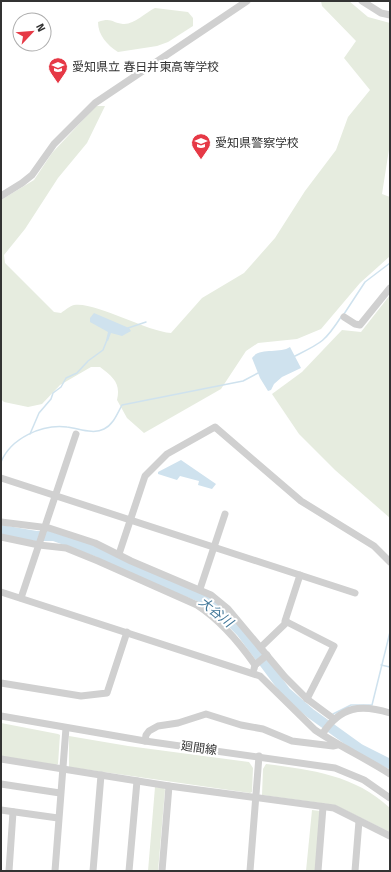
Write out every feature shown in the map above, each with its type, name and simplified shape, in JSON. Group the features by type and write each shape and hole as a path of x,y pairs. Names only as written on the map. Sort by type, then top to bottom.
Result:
{"street":[{"path":"1,196 22,184 32,175 54,144 95,103 247,1"},
{"path":"362,1 382,13 390,15"},
{"path":"344,317 355,324 360,325 390,288"},
{"path":"119,554 145,476 154,465 167,454 215,427 301,501 374,546 390,562"},
{"path":"21,598 76,434"},
{"path":"1,478 55,497 355,593"},
{"path":"200,589 225,514"},
{"path":"1,522 45,527 95,543 131,561 200,589 228,609 285,677 308,699 334,719"},
{"path":"1,537 57,546 84,554 197,605 225,627 255,664 254,673"},
{"path":"287,622 285,621 300,575"},
{"path":"1,592 254,673 260,676 315,730 324,732 337,745 355,752 390,774"},
{"path":"261,647 287,622"},
{"path":"287,622 334,646 308,699"},
{"path":"1,683 81,696 107,693 127,632"},
{"path":"255,664 267,655"},
{"path":"324,732 334,719 356,708 372,708 390,713"},
{"path":"145,741 146,735 149,731 158,726 178,723 206,714 241,725 263,729 292,740 333,746 337,745"},
{"name":"廻間線","path":"1,716 145,741 335,768 364,780 390,798"},
{"path":"55,871 66,728"},
{"path":"250,871 259,756"},
{"path":"1,759 169,786 334,808 390,836"},
{"path":"93,871 100,775"},
{"path":"129,871 137,781"},
{"path":"1,784 60,792"},
{"path":"162,871 169,786"},
{"path":"318,871 323,807"},
{"path":"1,810 58,818"},
{"path":"9,871 13,812"},
{"path":"355,871 359,821"}],"shaded area":[{"path":"321,1 349,1 368,17 390,23 390,143 382,194 390,197 389,257 360,283 321,329 297,339 258,343 246,351 221,389 144,433 127,418 117,400 118,389 115,381 100,367 91,367 60,385 42,404 28,407 4,402 1,399 1,200 34,180 52,153 96,106 105,106 87,143 58,178 25,229 4,255 5,263 54,312 61,313 74,305 83,305 94,307 160,331 171,333 202,298 244,273 275,238 305,191 336,150 348,117 370,90 344,58 356,41 322,6"},
{"path":"155,8 188,12 193,18 193,26 168,42 157,46 118,52 107,43 101,35 98,22 109,20 127,24"},
{"path":"390,295 390,518 335,470 299,434 272,394 302,372 342,330 361,332"},
{"path":"1,723 60,735 58,764 56,765 1,756"},
{"path":"69,736 128,746 249,762 253,768 252,792 250,793 69,767"},
{"path":"266,764 332,776 348,781 362,788 377,797 390,808 390,832 335,805 262,795 263,769"},
{"path":"155,787 164,788 165,790 158,871 148,871"},
{"path":"312,810 320,811 316,871 306,871"}],"water":[{"path":"94,313 129,328 131,331 122,336 111,333 108,341 106,340 108,332 90,322 90,318"},
{"path":"290,347 301,368 282,377 274,384 271,390 268,391 260,378 252,358 259,353 281,350"},
{"path":"181,460 216,484 212,489 198,485 199,481 180,476 177,480 158,474 158,472"}],"waterway":[{"path":"344,314 365,282 390,263"},
{"path":"293,357 321,342 341,317"},
{"path":"128,328 146,322"},
{"path":"30,434 39,413 51,399 53,393 61,387 66,378 77,373 88,361 103,350 107,340"},
{"path":"1,462 12,446 28,434 38,430 67,427 90,431 100,431 110,425 122,405 243,381 258,373"},
{"name":"大谷川","path":"1,530 36,536 54,536 98,552 134,571 198,596 224,615 241,632 286,692 310,713 360,749 390,764"},
{"path":"333,714 351,705 372,705 390,632"},
{"path":"381,665 390,667"},
{"name":"大谷川","path":"321,721 325,719"}],"place":[{"name":"愛知県立 春日井東高等学校","path":"58,84"},
{"name":"愛知県警察学校","path":"201,160"}]}
